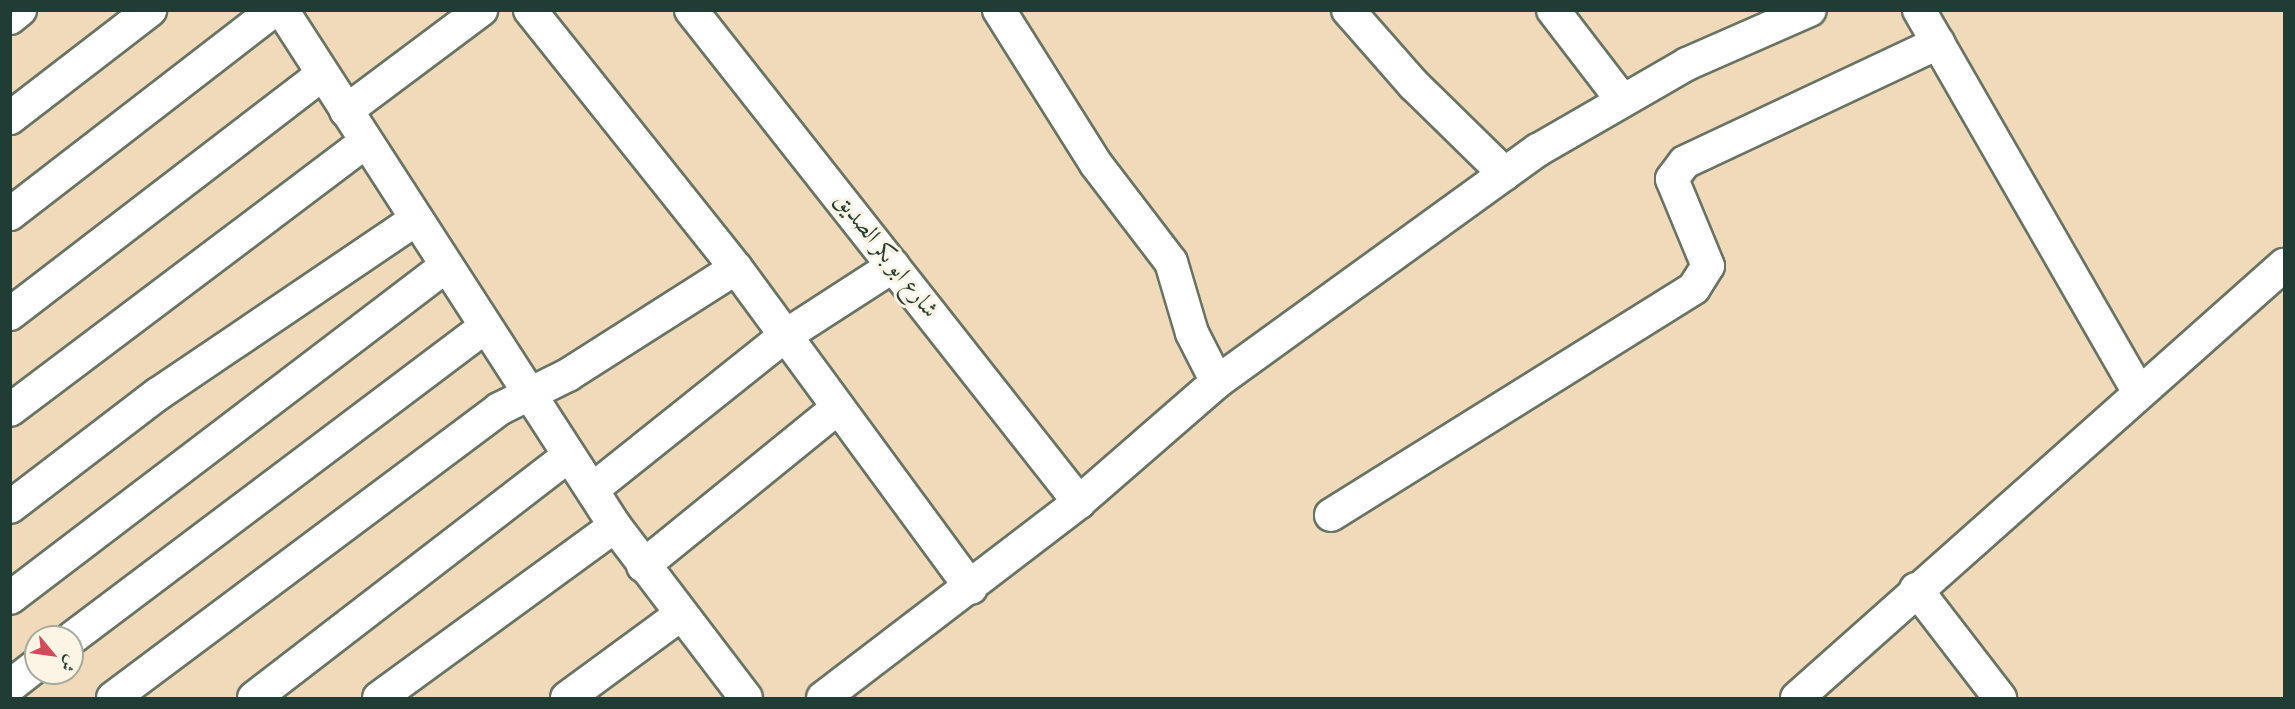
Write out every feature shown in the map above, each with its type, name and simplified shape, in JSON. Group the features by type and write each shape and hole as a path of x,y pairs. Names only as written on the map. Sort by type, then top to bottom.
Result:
{"street":[{"path":"10,18 20,10"},
{"path":"10,118 150,10"},
{"path":"10,214 274,10"},
{"path":"282,10 415,220 568,456 593,489 615,526 680,615 746,699"},
{"path":"346,111 481,10"},
{"path":"530,10 736,268 836,410 971,588"},
{"name":"شارع ابو بكر الصديق","path":"691,10 1079,502"},
{"path":"999,10 1096,164 1171,262 1192,333 1217,382"},
{"path":"1348,10 1414,85 1505,174"},
{"path":"1553,10 1622,100"},
{"path":"823,699 971,588 1079,502 1217,382 1505,174 1622,100 1687,64 1810,10"},
{"path":"1919,10 2139,393"},
{"path":"1331,514 1694,288 1708,266 1672,178 1685,162 1938,43"},
{"path":"10,314 323,74"},
{"path":"10,410 366,142"},
{"path":"10,507 158,394 415,220"},
{"path":"1797,699 1916,589 2284,265"},
{"path":"10,598 446,266"},
{"path":"593,489 785,336 893,266"},
{"path":"113,699 490,416 529,395 736,268"},
{"path":"84,629 485,327"},
{"path":"643,566 836,410"},
{"path":"254,699 568,456"},
{"path":"379,699 615,526"},
{"path":"1916,589 2000,699"},
{"path":"567,699 680,615"},
{"path":"10,686 24,675"}]}
